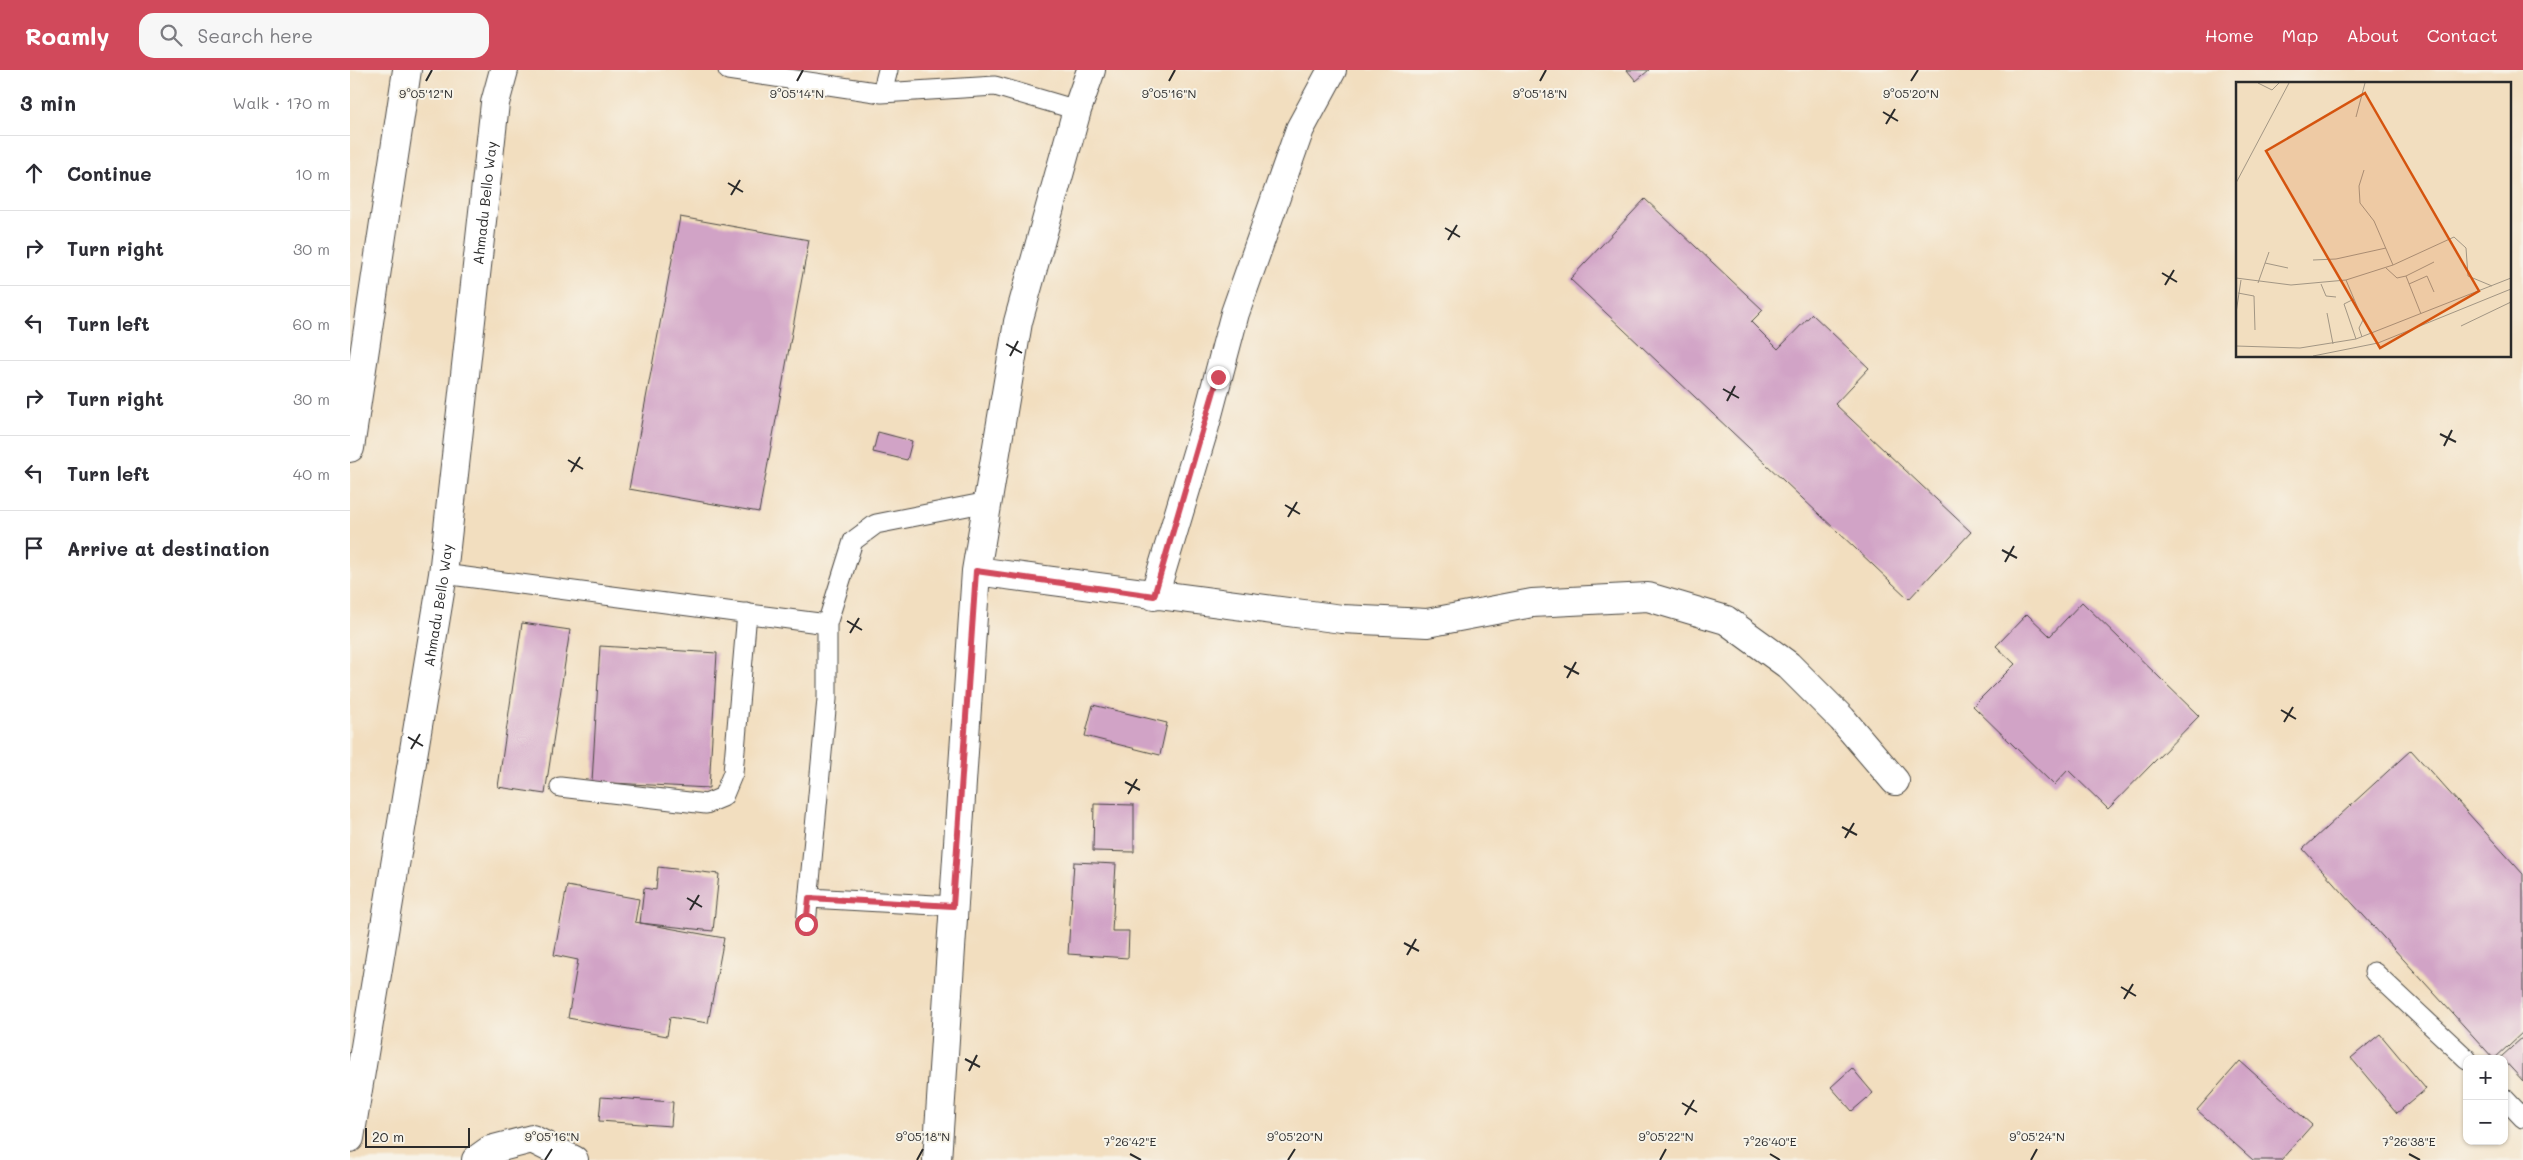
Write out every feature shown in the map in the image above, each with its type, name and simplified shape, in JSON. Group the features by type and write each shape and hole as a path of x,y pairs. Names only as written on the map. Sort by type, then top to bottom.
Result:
{"street":[{"path":"350,448 406,70"},
{"name":"Ahmadu Bello Way","path":"350,1138 443,574 495,103 504,70"},
{"path":"937,1160 976,571 1018,322 1077,110 1092,70"},
{"path":"1154,596 1205,426 1235,313 1300,129 1332,70"},
{"path":"976,571 1154,596 1342,619 1427,623 1532,603 1648,597 1726,620 1788,665 1842,719 1895,781"},
{"path":"476,1160 490,1150 532,1139 574,1160"}],"lane":[{"path":"728,70 882,94 995,86 1077,110"},
{"path":"882,94 888,70"},
{"path":"806,924 827,699 826,624 853,541 876,524 988,502"},
{"path":"443,574 826,624"},
{"path":"560,787 706,804 723,797 734,773 747,613"},
{"path":"809,898 953,906"},
{"path":"2374,972 2463,1055"},
{"path":"2506,1100 2523,1118"}],"building":[{"path":"1627,70 1649,70 1636,81"},
{"path":"1645,199 1763,310 1751,322 1778,349 1812,314 1869,368 1835,404 1971,532 1909,599 1570,279"},
{"path":"680,217 809,240 759,512 629,489"},
{"path":"878,432 912,441 907,460 873,452"},
{"path":"2082,602 2199,716 2108,809 2068,770 2054,785 1973,706 2015,664 1996,646 2027,614 2050,636"},
{"path":"522,623 570,630 545,794 498,787"},
{"path":"600,646 717,653 709,788 592,782"},
{"path":"1093,705 1167,723 1160,755 1085,736"},
{"path":"2411,750 2523,874 2523,1032 2498,1055 2490,1055 2303,849"},
{"path":"1094,804 1134,805 1134,852 1093,851"},
{"path":"1074,862 1116,864 1112,931 1129,931 1128,958 1068,954"},
{"path":"658,867 719,874 713,931 640,923 644,888 656,890"},
{"path":"567,886 639,899 635,922 724,938 708,1023 670,1017 667,1036 568,1018 578,960 554,955"},
{"path":"2380,1034 2426,1089 2397,1113 2351,1058"},
{"path":"2523,1037 2523,1081 2508,1065 2508,1055 2503,1055"},
{"path":"2240,1061 2312,1125 2281,1160 2253,1160 2197,1110"},
{"path":"1852,1068 1873,1093 1852,1111 1831,1087"},
{"path":"601,1097 673,1102 671,1126 599,1121"}],"route":[{"path":"806,924 809,898 953,906 976,571 1154,596 1218,377"}]}
